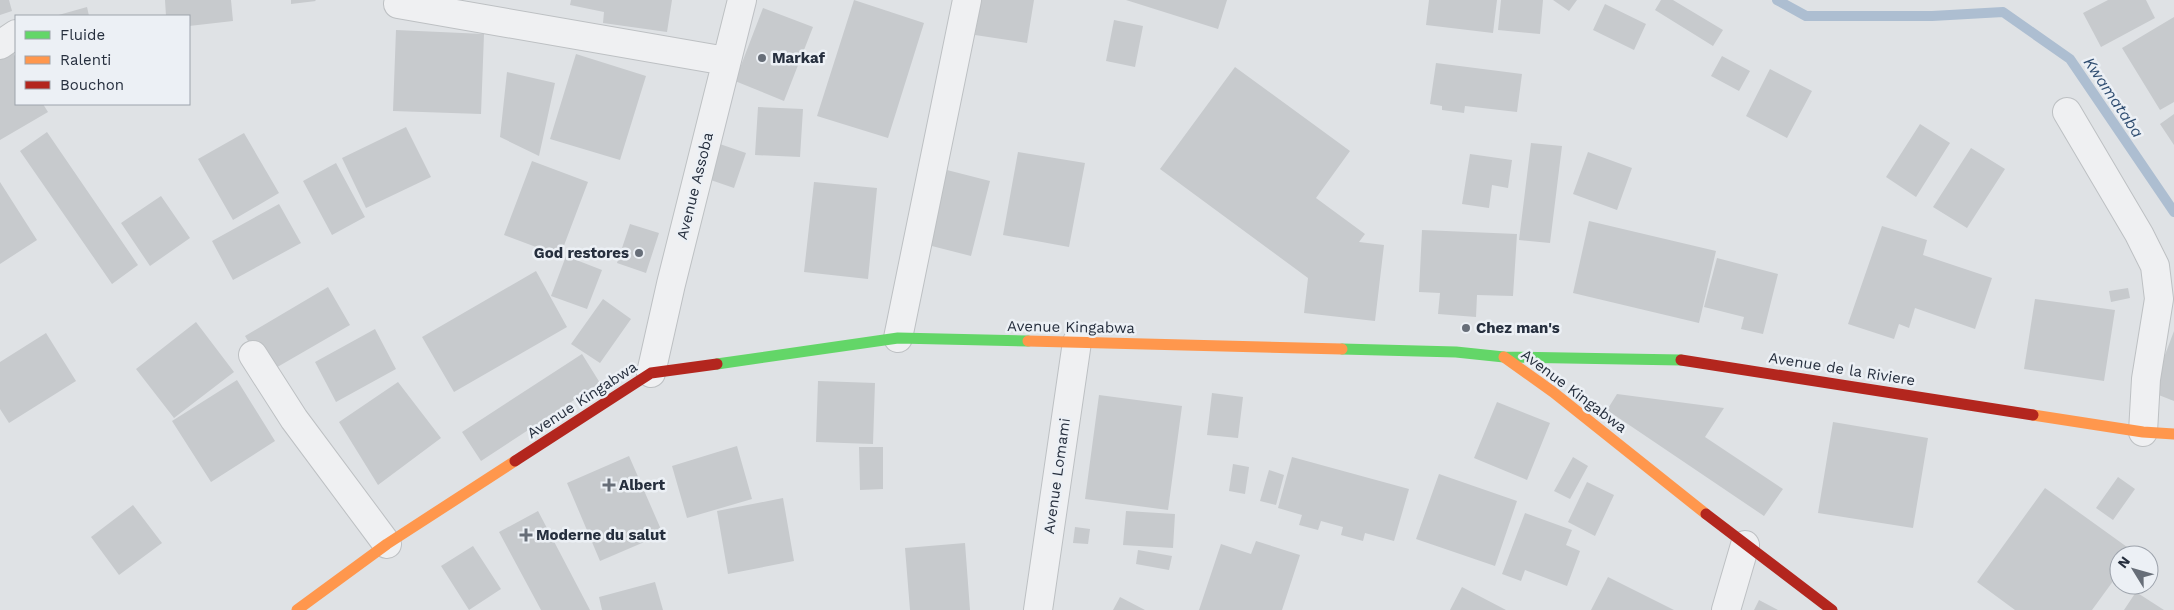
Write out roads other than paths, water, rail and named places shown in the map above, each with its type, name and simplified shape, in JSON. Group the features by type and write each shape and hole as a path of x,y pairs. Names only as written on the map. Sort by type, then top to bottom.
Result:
{"street":[{"name":"Avenue Assoba","path":"652,373 673,275 742,0"},
{"path":"898,338 967,0"},
{"path":"398,4 726,61"},
{"path":"0,45 15,35"},
{"path":"2067,112 2139,234 2155,266 2158,298 2146,379 2143,432"},
{"name":"Avenue Kingabwa","path":"297,610 387,544 652,373 898,338 1456,352 1504,357 1553,392 1745,546 1832,610"},
{"name":"Avenue Lomami","path":"1038,610 1077,342"},
{"path":"252,355 294,419 387,544"},
{"name":"Avenue de la Riviere","path":"1504,357 1690,360 2143,432 2174,434"},
{"path":"1726,610 1745,546"}],"waterway":[{"name":"Kwamataba","path":"1777,0 1806,16 1932,16 2003,12 2070,59 2174,212"}],"place":[{"name":"Markaf","path":"762,58"},
{"name":"God restores","path":"639,253"},
{"name":"Chez man's","path":"1466,328"},
{"name":"Albert","path":"609,485"},
{"name":"Moderne du salut","path":"526,535"}]}
